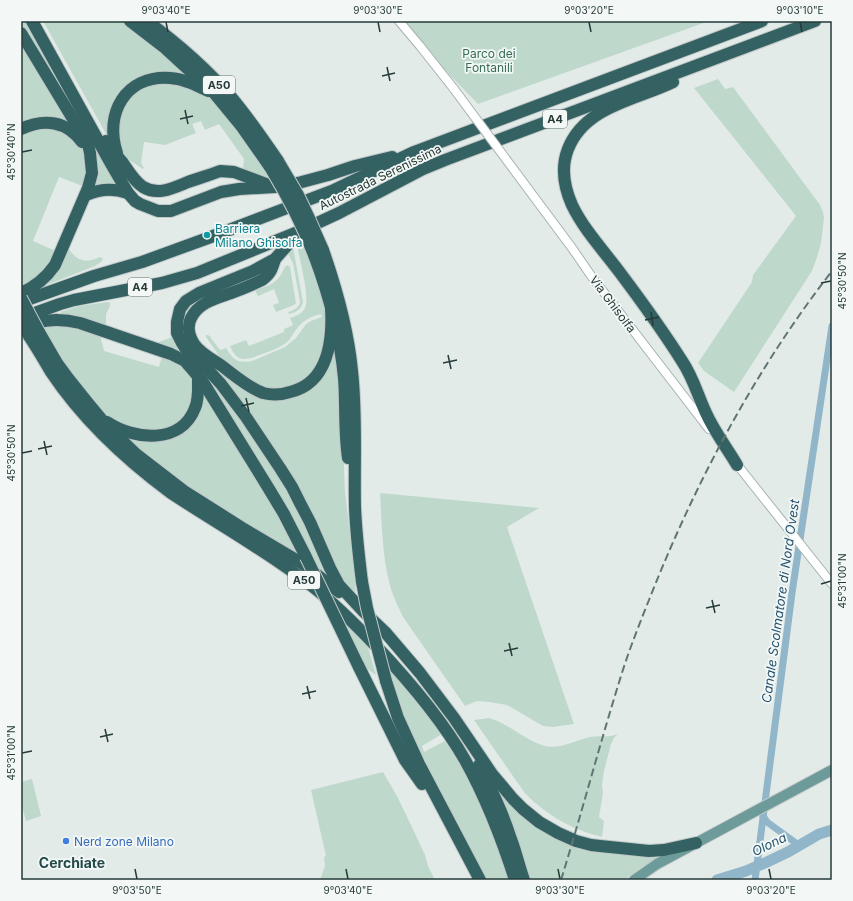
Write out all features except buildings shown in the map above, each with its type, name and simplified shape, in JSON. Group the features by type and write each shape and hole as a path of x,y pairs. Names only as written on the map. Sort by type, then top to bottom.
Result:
{"highway":[{"path":"32,21 128,193 135,201 158,211 171,211 221,192 239,189 276,188 313,180 355,166 414,152"},
{"path":"39,21 110,149 119,158 134,179 140,184 149,189 159,191 225,171 234,172 276,188"},
{"path":"130,21 165,48 214,93 274,164"},
{"name":"A50","path":"147,21 201,66 226,91 248,118 274,164 298,195 308,216 319,253 336,289 352,371 356,508 359,555 362,582 370,623 386,681 406,738 480,880"},
{"name":"Autostrada Serenissima","path":"21,302 94,276 142,262 208,238 334,190 414,152 762,21"},
{"name":"Autostrada Serenissima","path":"21,319 74,300 162,283 197,273 340,213 412,174 445,160 815,21"},
{"path":"21,33 88,144 92,173 86,195 59,257 50,272 39,283 21,293"},
{"path":"737,465 706,414 684,362 576,213 567,193 564,172 568,148 574,137 580,128 598,114 616,105 658,89 744,48"},
{"path":"119,158 115,145 114,119 122,99 134,87 149,80 170,78 179,79 214,93"},
{"path":"21,129 41,123 64,127 80,140 90,153"},
{"path":"86,195 108,190 117,190 128,193"},
{"path":"300,231 275,258 253,271 186,300 180,309 177,322 177,333 185,348 221,384 280,468 292,487 310,522 334,578 363,612"},
{"path":"319,253 321,272 338,337 344,378 347,451 356,508"},
{"path":"275,258 272,271 262,280 207,302 195,312 190,320 189,334 194,344 202,352 248,385 262,393 278,394 294,391 308,384 314,379 323,365 330,340 332,323 331,307"},
{"path":"21,298 34,334 108,427 124,443 184,491 303,564 327,582 385,632 435,692 492,774 531,816 558,833 576,841 591,845 648,851 664,850 696,843"},
{"name":"A50","path":"21,319 34,334 52,372 64,389 92,423 122,454 171,492 278,561 313,587 355,624 405,677 440,721 465,760 486,803 515,880"},
{"path":"21,326 46,320 59,319 80,322 171,354 185,361 194,370 270,489 284,514 306,556 405,760 448,820"},
{"path":"100,418 119,428 139,435 157,436 174,431 186,422 194,410 198,396 198,378"},
{"path":"454,718 498,803 524,880"}],"main road":[{"path":"634,880 657,864 832,770"}],"street":[{"name":"Via Ghisolfa","path":"399,21 454,89 592,276 737,465 832,584"}],"green space":[{"path":"21,21 28,21 120,186 93,187 95,168 21,27"},
{"path":"43,21 124,21 198,81 178,76 128,87 110,141"},
{"name":"Parco dei Fontanili","path":"397,21 709,21 478,104"},
{"path":"21,39 73,125 21,126"},
{"path":"718,79 725,89 733,87 820,205 824,218 821,243 812,271 734,392 704,371 698,363 752,282 753,275 796,216 694,88"},
{"path":"171,81 202,94 214,101 273,180 243,170 244,159 219,124 205,130 201,121 192,124 196,133 165,145 144,142 141,163 144,168 143,169 126,158 121,151 117,135 121,106 141,87"},
{"path":"46,126 65,132 81,147 87,159 85,187 59,177 33,241 58,252 47,272 21,290 21,133"},
{"path":"302,241 326,299 327,340 315,372 289,390 262,388 228,365 220,357 206,335 211,337 220,350 226,348 236,360 247,362 285,347 296,338 306,324 322,317 321,314 306,320 297,328 286,343 273,350 251,358 243,359 238,357 230,346 246,340 249,346 284,332 284,329 293,325 290,318 304,310 306,297 298,250"},
{"path":"293,247 303,302 298,310 289,314 288,312 299,306 300,302 293,263 288,254"},
{"path":"68,248 75,256 82,260 86,261 100,257 103,259 95,266 44,286"},
{"path":"287,265 290,267 296,303 276,312 273,305 279,303 274,289 258,296 255,290 275,282"},
{"path":"110,303 110,306 106,314 106,326 60,315 61,312 79,306"},
{"path":"188,306 189,307 183,323 183,334 247,388 299,393 335,344 342,415 345,492 354,567 356,598 347,589 311,517 180,331 181,318"},
{"path":"70,325 100,335 104,351 159,367 162,356 164,356 186,368 193,380 194,402 177,426 144,433 109,419 89,401 40,327"},
{"path":"175,336 227,397 298,507 327,574 326,575 314,567 216,398 159,344 159,342"},
{"path":"205,393 272,500 302,559 167,475 120,432 171,437 201,395"},
{"path":"380,493 539,508 507,527 574,724 553,727 543,726 507,705 489,702 477,701 465,706 403,617 391,589 384,553"},
{"path":"340,620 367,644 376,675 360,664"},
{"path":"388,667 442,734 422,746 424,752 445,741 458,759 489,825 503,860 508,880 487,880 424,761 402,710"},
{"path":"489,718 539,744 552,747 590,737 611,736 618,734 611,744 604,771 602,785 603,793 599,817 604,821 602,837 580,830 560,820 532,800 524,792 474,720"},
{"path":"383,772 410,823 435,880 320,880 325,866 324,857 326,856 311,790"},
{"path":"491,777 553,834 664,855 634,872 625,880 530,880"},
{"path":"32,779 41,816 26,821 21,802 21,782"}],"waterway":[{"name":"Canale Scolmatore di Nord Ovest","path":"755,880 792,593 832,326"},
{"path":"763,816 767,822 800,846"},
{"name":"Olona","path":"717,880 746,871 767,862 819,834 832,830"}],"railway":[{"path":"561,880 624,666 667,556 686,513 752,388 777,348 832,271"}],"place":[{"name":"Barriera Milano Ghisolfa","path":"207,235"},
{"name":"Nerd zone Milano","path":"66,841"}],"district":[{"name":"Cerchiate","path":"72,862"}]}
